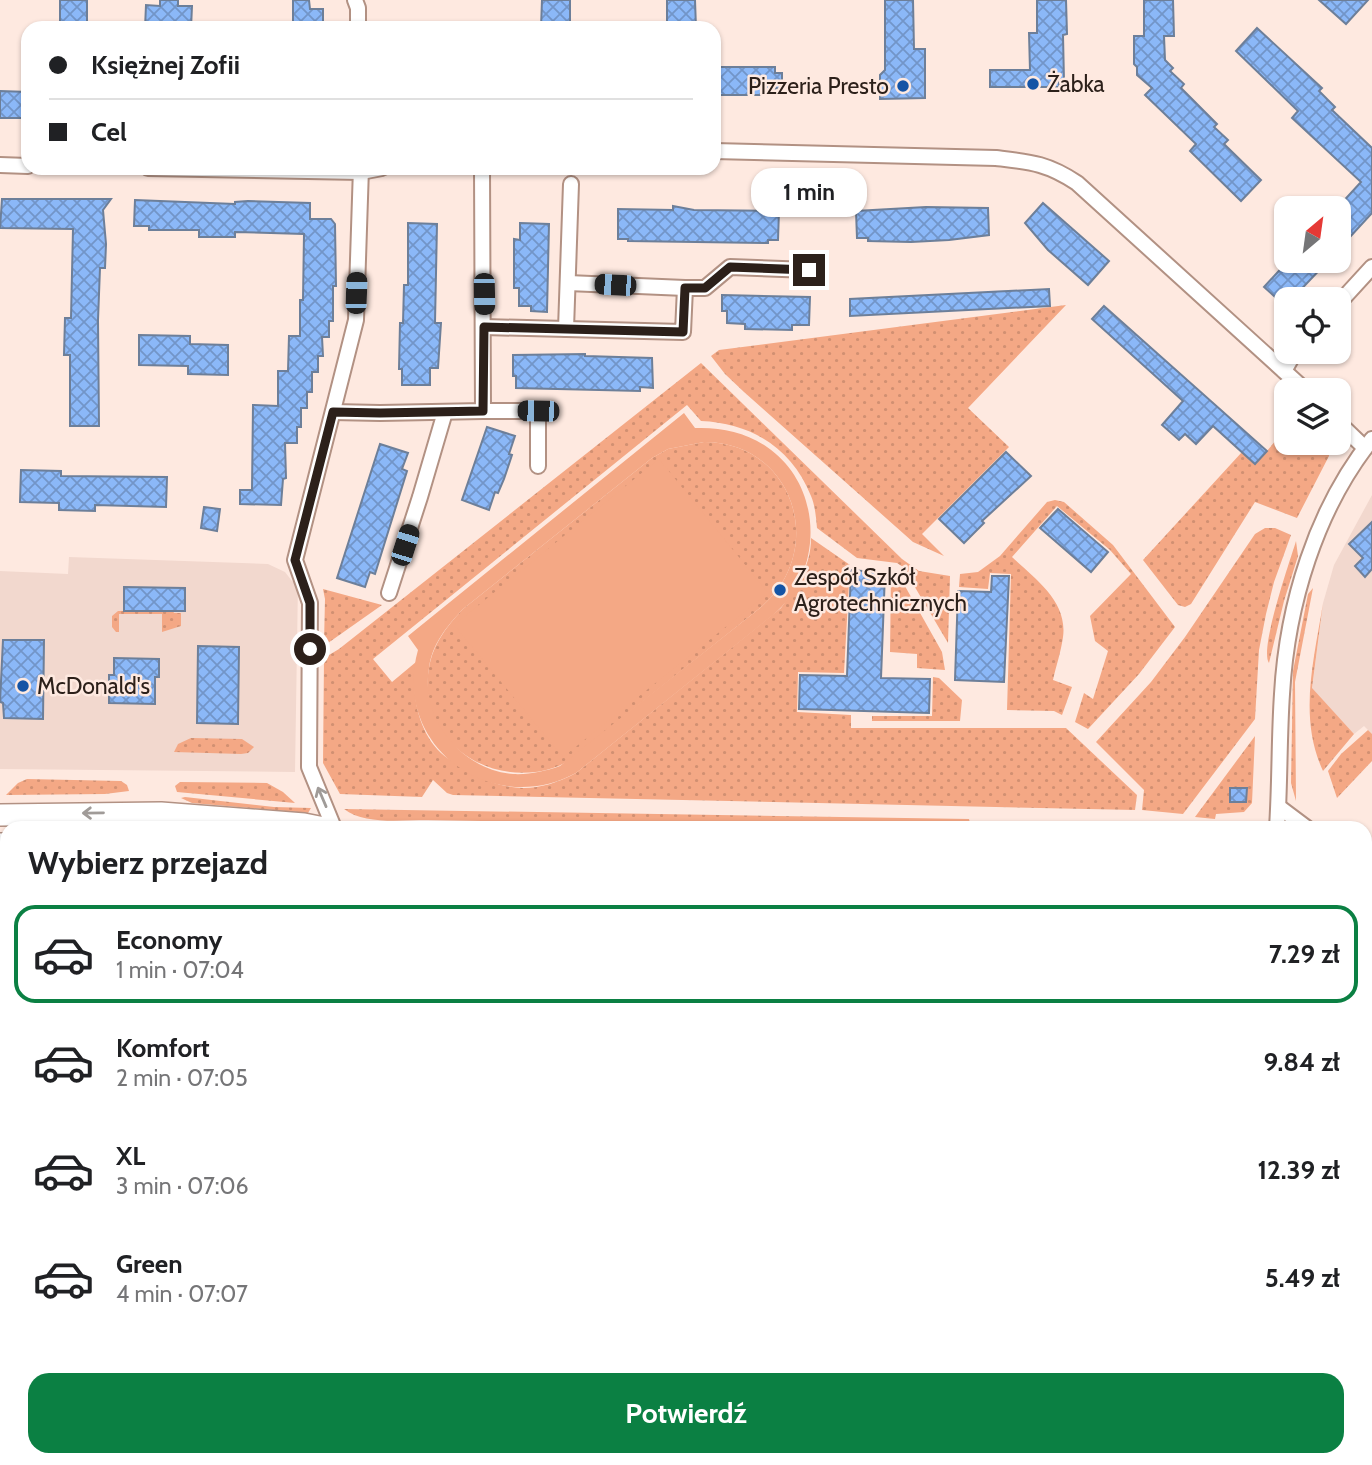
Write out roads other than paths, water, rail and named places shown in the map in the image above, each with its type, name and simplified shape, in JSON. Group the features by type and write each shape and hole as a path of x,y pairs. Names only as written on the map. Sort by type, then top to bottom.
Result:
{"street":[{"path":"355,0 358,21"},
{"path":"721,151 996,158 1056,169 1077,183 1292,378"},
{"path":"0,165 21,166"},
{"path":"331,821 309,766 310,603 295,560 356,320 361,175"},
{"path":"482,175 483,411"},
{"path":"566,329 570,184"},
{"path":"568,283 705,288 730,267 809,270"},
{"path":"1351,290 1372,267"},
{"path":"484,327 683,332 685,288"},
{"path":"1284,371 1288,364"},
{"path":"333,412 538,411 538,466"},
{"path":"389,593 445,412"},
{"path":"1278,821 1282,692 1288,641 1296,599 1316,538 1338,491 1368,444 1351,432"},
{"path":"1279,807 1298,821"},
{"path":"0,815 197,821"}],"place":[{"name":"Żabka","path":"1033,84"},
{"name":"Pizzeria Presto","path":"903,86"},
{"name":"Zespół Szkół Agrotechnicznych","path":"780,590"},
{"name":"McDonald's","path":"23,686"}]}
